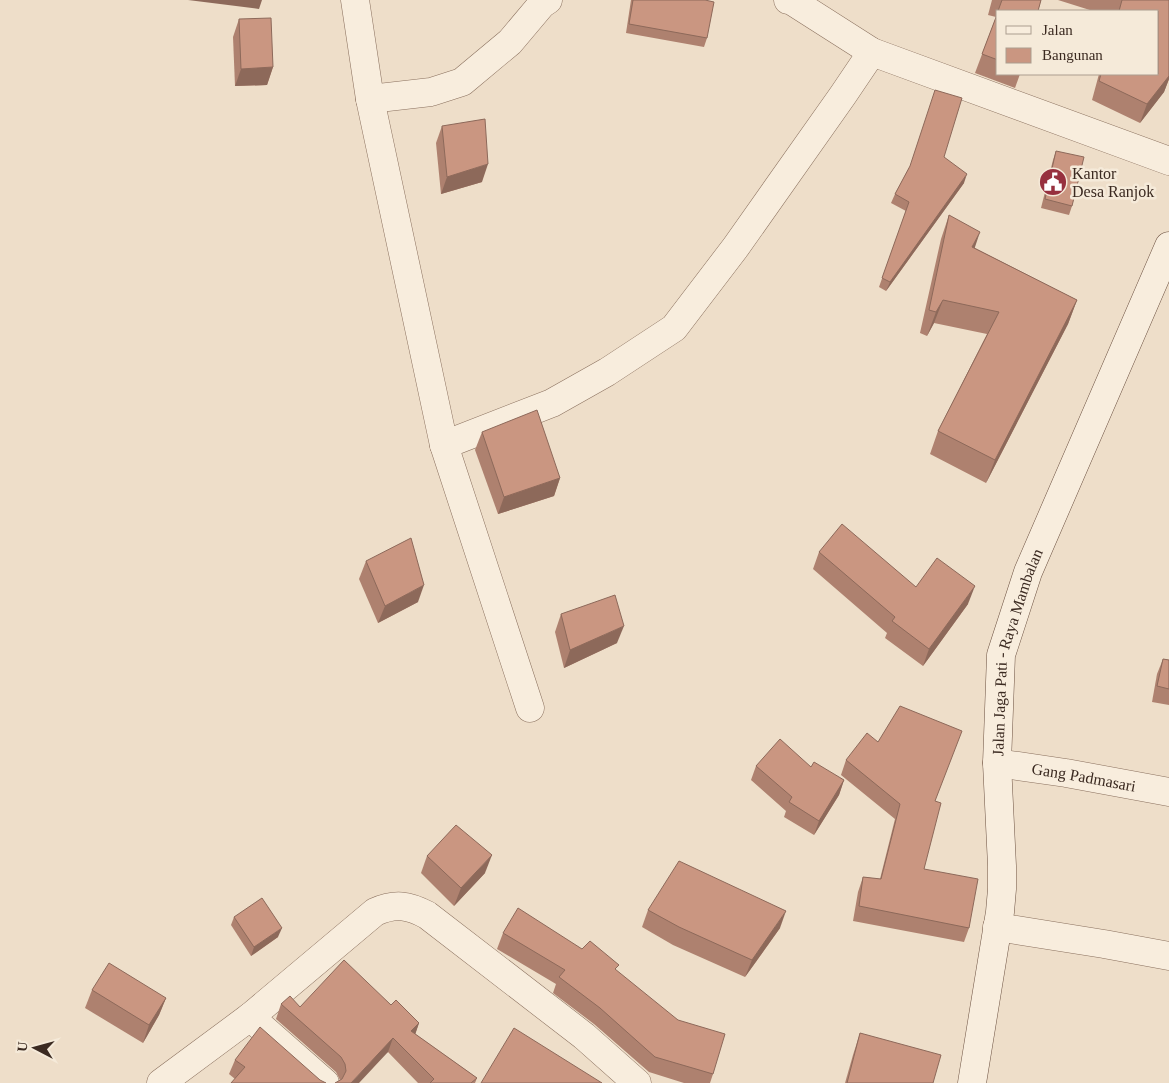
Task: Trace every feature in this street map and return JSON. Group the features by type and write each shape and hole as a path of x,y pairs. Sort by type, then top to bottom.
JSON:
{"street":[{"path":"355,0 370,99 444,445 530,708"},
{"path":"370,99 431,92 462,82 510,42 542,4 548,0"},
{"path":"788,0 872,52 1169,161"},
{"path":"444,445 552,403 607,372 674,328 735,248 844,95 872,52"},
{"name":"Jalan Jaga Pati - Raya Mambalan","path":"972,1083 997,927 1002,881 997,763 1000,655 1028,572 1169,246"},
{"name":"Gang Padmasari","path":"997,763 1075,774 1169,792"},
{"path":"161,1083 250,1017 375,912 390,907 405,906 427,915 584,1036 637,1083"},
{"path":"997,927 1169,956"},
{"path":"250,1017 325,1083"}],"building":[{"path":"633,0 705,0 714,2 707,38 629,24"},
{"path":"1002,0 1041,0 1038,10 998,10"},
{"path":"1122,0 1169,0 1169,76 1147,104 1099,81 1101,75 1159,75 1159,10 1119,10"},
{"path":"996,17 996,59 982,54"},
{"path":"271,18 273,67 241,69 239,19"},
{"path":"935,90 962,98 944,157 967,174 890,282 882,278 909,202 895,194 910,166"},
{"path":"485,119 488,164 447,177 442,126"},
{"path":"1056,151 1084,157 1072,206 1045,199"},
{"path":"949,215 980,232 972,247 1077,300 995,460 938,431 999,312 943,300 936,312 929,310"},
{"path":"537,410 560,478 504,497 482,432"},
{"path":"842,524 916,587 937,558 975,586 929,649 892,621 895,617 819,552"},
{"path":"411,538 424,585 385,606 366,561"},
{"path":"615,595 624,626 570,650 561,614"},
{"path":"1163,659 1169,660 1169,689 1157,686"},
{"path":"900,706 962,731 935,801 941,803 924,869 978,879 969,928 859,906 863,877 881,879 900,804 846,760 867,733 878,742"},
{"path":"780,739 811,767 814,762 844,780 819,821 789,802 792,797 756,766"},
{"path":"456,825 492,855 461,888 427,856"},
{"path":"679,861 786,911 752,960 679,927 648,910"},
{"path":"262,898 282,928 254,947 234,917"},
{"path":"518,908 582,949 590,941 619,965 615,969 678,1020 725,1034 713,1074 655,1057 600,1008 559,977 565,970 503,933"},
{"path":"344,960 391,1005 396,1000 419,1023 411,1031 477,1078 471,1083 430,1083 434,1079 393,1038 351,1083 335,1083 342,1079 346,1071 341,1057 281,1004 290,996 300,1007"},
{"path":"109,963 166,998 149,1025 92,990"},
{"path":"260,1027 320,1080 326,1083 231,1083 245,1067 235,1060"},
{"path":"514,1028 602,1083 481,1083"},
{"path":"860,1033 941,1055 933,1083 847,1083"}],"place":[{"name":"Kantor Desa Ranjok","path":"1053,182"}]}
